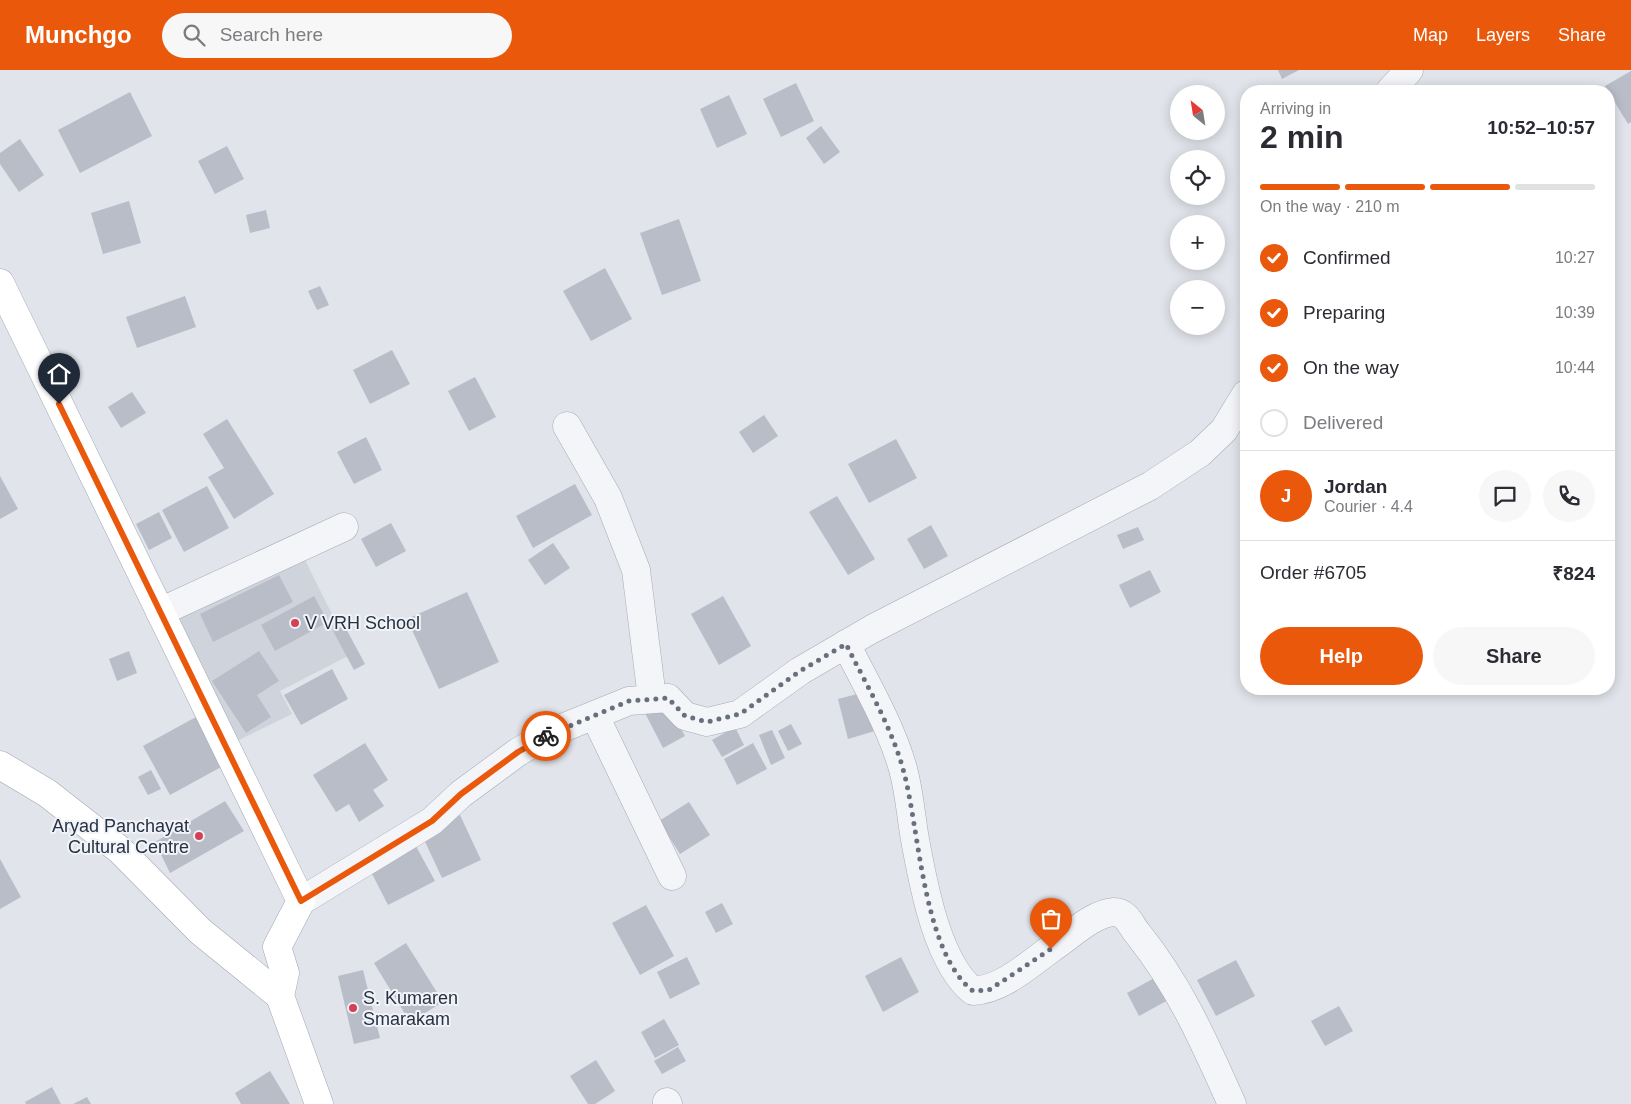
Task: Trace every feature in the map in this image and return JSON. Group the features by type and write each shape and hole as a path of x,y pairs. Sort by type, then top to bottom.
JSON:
{"main road":[{"path":"0,283 301,901 277,947 276,983 319,1104"},
{"path":"0,765 47,793 120,850 200,931 276,983"}],"street":[{"path":"1395,85 1408,70"},
{"path":"301,901 432,821 461,794 518,752 555,731 629,701 652,698 668,698 685,716 707,722 740,714 800,671 846,644 1150,486 1200,453 1224,430 1240,404"},
{"path":"567,426 608,498 636,570 652,698"},
{"path":"160,612 344,527"},
{"path":"846,644 894,742 903,769 916,844 936,925 950,960 964,984 973,991 989,990 1006,981 1097,917 1115,912 1126,916 1163,966 1195,1021 1232,1104"},
{"path":"595,716 672,876"}],"shaded area":[{"path":"302,554 352,654 280,691 292,714 233,743 171,620"}],"building":[{"path":"1278,70 1299,70 1282,79"},
{"path":"1631,71 1631,122 1628,124 1615,103 1615,85 1607,85"},
{"path":"796,83 814,121 781,137 763,99"},
{"path":"130,92 152,136 80,173 58,130"},
{"path":"729,95 747,134 717,148 700,109"},
{"path":"821,126 840,152 824,164 806,138"},
{"path":"20,139 44,175 19,192 0,164 0,153"},
{"path":"227,146 244,179 215,194 198,161"},
{"path":"129,201 141,243 103,254 91,213"},
{"path":"266,210 270,228 250,233 246,215"},
{"path":"679,219 701,281 662,295 640,233"},
{"path":"605,268 632,319 591,341 563,291"},
{"path":"320,286 329,305 317,310 308,291"},
{"path":"185,296 196,327 137,348 126,317"},
{"path":"392,350 410,384 370,404 353,370"},
{"path":"475,377 496,417 469,431 448,391"},
{"path":"132,392 146,413 121,428 108,407"},
{"path":"764,415 778,436 753,453 739,432"},
{"path":"227,419 274,494 234,519 208,477 224,468 203,434"},
{"path":"366,437 382,470 354,484 337,452"},
{"path":"896,439 917,478 869,503 848,464"},
{"path":"0,476 18,509 0,519"},
{"path":"575,484 592,515 533,548 516,516"},
{"path":"207,486 229,528 184,552 162,510"},
{"path":"837,496 875,559 848,575 809,512"},
{"path":"159,512 172,538 149,550 136,524"},
{"path":"391,523 406,551 376,567 361,539"},
{"path":"931,525 948,556 924,569 907,539"},
{"path":"1138,527 1144,540 1123,549 1117,535"},
{"path":"553,543 570,568 545,585 528,560"},
{"path":"1150,570 1161,592 1130,608 1119,585"},
{"path":"279,575 293,602 213,642 200,614"},
{"path":"467,592 499,662 439,689 407,619"},
{"name":"V VRH School","path":"314,596 328,622 275,651 261,625"},
{"path":"723,596 751,646 719,665 691,614"},
{"path":"344,625 365,664 354,670 333,631"},
{"path":"129,651 137,673 117,681 109,659"},
{"path":"259,651 279,681 257,695 271,717 246,733 212,681"},
{"path":"332,669 348,699 301,725 284,695"},
{"path":"865,692 875,731 848,739 838,699"},
{"path":"666,701 685,736 663,748 645,713"},
{"path":"196,717 223,766 170,795 143,746"},
{"path":"791,724 802,744 788,751 778,731"},
{"path":"735,727 744,745 722,757 712,740"},
{"path":"772,730 785,758 771,765 759,735"},
{"path":"365,743 388,780 373,790 384,806 359,822 349,804 336,812 313,775"},
{"path":"753,743 767,769 737,785 724,759"},
{"path":"151,770 161,789 148,795 138,777"},
{"name":"Aryad Panchayat Cultural Centre","path":"225,801 244,831 170,873 155,842"},
{"path":"689,802 710,835 680,854 659,821"},
{"path":"460,815 481,860 442,878 421,833"},
{"path":"412,839 435,881 388,905 366,862"},
{"path":"0,859 21,897 0,909"},
{"path":"722,903 733,924 716,933 705,912"},
{"path":"646,905 674,956 640,975 612,923"},
{"path":"406,943 443,1002 410,1022 374,963"},
{"path":"687,957 700,984 670,999 657,972"},
{"path":"901,957 919,992 883,1012 865,976"},
{"path":"1236,960 1255,996 1216,1016 1197,980"},
{"path":"363,970 380,1038 354,1044 338,976"},
{"path":"1158,976 1170,999 1139,1016 1127,993"},
{"path":"1339,1006 1353,1031 1325,1046 1311,1021"},
{"path":"664,1019 679,1045 655,1058 641,1032"},
{"path":"678,1047 686,1061 662,1074 654,1061"},
{"path":"596,1060 615,1091 595,1104 588,1104 570,1076"},
{"path":"270,1071 290,1104 241,1104 235,1093"},
{"path":"52,1087 61,1104 26,1104 25,1102"},
{"path":"87,1097 91,1104 73,1104"}],"way so far":[{"path":"546,736 629,701 652,698 668,698 685,716 707,722 740,714 800,671 846,644 894,742 903,769 916,844 938,933 950,960 964,984 973,991 989,990 1006,981 1051,949"}],"place":[{"name":"V VRH School","path":"295,623"},
{"name":"Aryad Panchayat Cultural Centre","path":"199,836"},
{"name":"S. Kumaren Smarakam","path":"353,1008"}],"route":[{"path":"59,404 301,901 432,821 461,794 518,752 546,736"}]}
